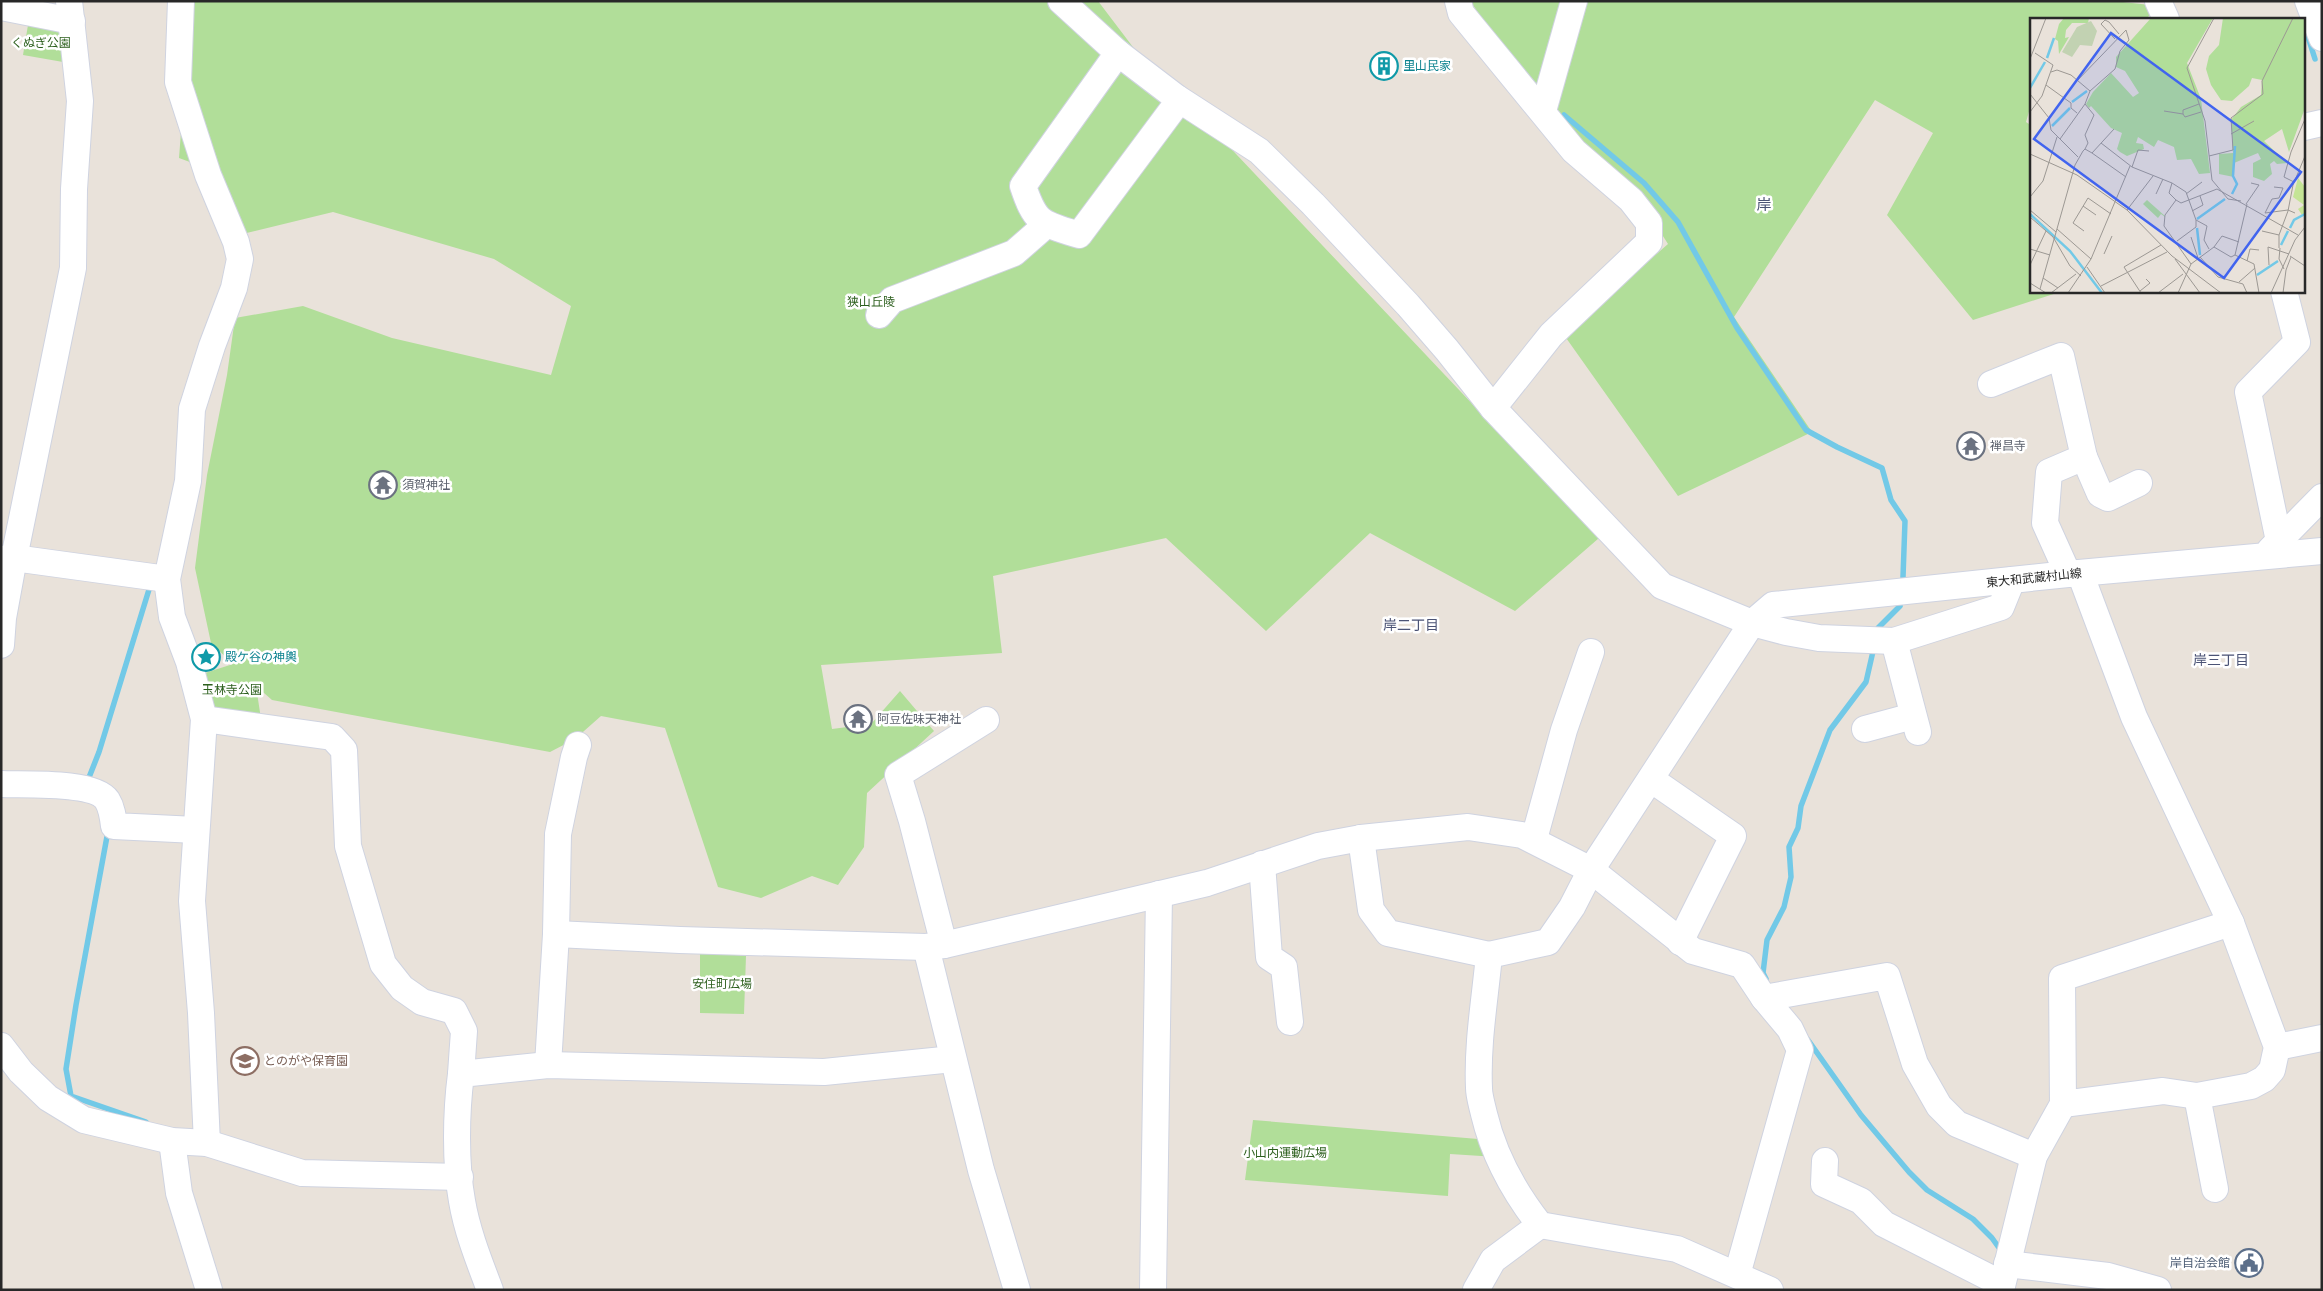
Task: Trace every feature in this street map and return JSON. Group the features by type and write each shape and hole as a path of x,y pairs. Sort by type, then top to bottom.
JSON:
{"street":[{"path":"181,1 178,82 208,175 236,242 240,259 234,288 212,346 192,409 188,482 167,579 172,617 189,662 204,719 192,901 194,948 201,1013 207,1143"},
{"path":"1061,1 1118,53 1177,98 1259,151 1313,204 1408,306 1448,350 1493,408 1662,586 1752,623 1786,632 1819,638 1881,640 2001,606 2012,580"},
{"path":"1458,1 1461,13 1574,151 1631,200 1649,222 1650,242 1551,334 1493,408"},
{"path":"1543,111 1574,1"},
{"path":"2158,1 2166,18"},
{"path":"2308,1 2322,38"},
{"path":"1,7 70,11 80,101 74,189 73,268 8,559 1,645"},
{"path":"1118,53 1023,186 1031,211 1046,225 1079,235 1174,106 1177,98"},
{"path":"2306,126 2322,123"},
{"path":"879,314 892,300 1014,253 1046,225"},
{"path":"2271,549 2248,392 2297,342 2284,292"},
{"path":"1991,384 2061,356 2084,457 2100,494 2108,498 2139,483"},
{"path":"2063,1104 2163,1091 2197,1096 2252,1086 2272,1070 2277,1046 2231,923 2134,717 2074,574 2045,523 2049,472 2084,457"},
{"path":"2271,549 2322,497"},
{"name":"東大和武蔵村山線","path":"1489,955 1548,942 1572,907 1591,870 1652,780 1752,623 1773,605 2074,574 2271,549 2322,552"},
{"path":"8,559 167,579"},
{"path":"1865,729 1916,724 1881,640"},
{"path":"1534,839 1564,730 1591,652"},
{"path":"204,719 332,737 344,750 348,846 383,964 402,988 422,1002 454,1011 464,1031 457,1102 460,1177 466,1216 490,1290"},
{"path":"986,720 898,775 935,946 953,1059 981,1170 1017,1290"},
{"path":"548,1064 556,934 558,834 578,745"},
{"path":"1652,780 1733,836 1680,942"},
{"path":"1,784 81,786 106,798 112,811 114,826 196,830"},
{"path":"556,934 680,940 935,946 1207,882 1318,846 1361,838 1468,827 1522,835 1534,839 1591,870 1693,951 1742,965 1773,996 1790,1029 1800,1050 1737,1275"},
{"path":"1361,838 1371,910 1388,933 1489,955 1481,1014 1479,1090 1488,1131 1501,1162 1520,1200 1540,1225 1677,1250 1770,1290"},
{"path":"1262,864 1269,957 1284,966 1290,1022"},
{"path":"1153,1290 1159,894"},
{"path":"2003,1279 2034,1156 2063,1104 2062,978 2231,923"},
{"path":"1773,996 1887,976 1915,1064 1939,1106 1957,1124 2034,1156"},
{"path":"2277,1046 2322,1038"},
{"path":"1,1046 28,1079 48,1098 69,1113 84,1120 172,1141 207,1143 302,1174 460,1177"},
{"path":"461,1074 548,1064 824,1072 953,1059"},
{"path":"2197,1096 2215,1189"},
{"path":"172,1141 179,1193 209,1290"},
{"path":"1825,1161 1824,1184 1860,1201 1884,1224 2003,1279 2108,1276 2158,1290"},
{"path":"1476,1290 1493,1260 1540,1225"}],"green space":[{"name":"狭山丘陵","path":"191,1 1098,1 1161,84 1219,136 1599,538 1515,611 1370,533 1266,631 1166,538 993,576 1002,653 821,665 832,729 871,724 900,691 934,731 867,793 864,847 838,885 812,876 761,898 718,887 665,728 601,716 575,739 550,752 272,700 256,686 261,719 213,712 202,674 233,664 211,643 195,568 207,475 227,375 235,318 303,306 392,338 551,375 571,306 494,259 333,212 234,236 214,171 179,158"},
{"path":"1470,1 2114,1 2159,6 2147,18 2030,18 2030,108 2026,122 2030,125 2030,292 2060,292 1973,320 1887,215 1933,133 1875,100 1734,317 1812,432 1678,496 1564,335 1668,244 1644,206 1537,97"},
{"name":"くぬぎ公園","path":"28,25 69,32 63,62 23,55"},
{"name":"安住町広場","path":"700,952 746,956 744,1014 700,1013"},
{"name":"小山内運動広場","path":"1253,1120 1490,1140 1497,1157 1450,1154 1448,1196 1245,1180"}],"waterway":[{"path":"2308,37 2315,59"},
{"path":"1564,115 1644,183 1678,222 1737,328 1806,430 1882,468 1891,500 1905,521 1903,577"},
{"path":"90,783 88,780 99,752 151,583"},
{"path":"1877,633 1878,628 1900,606"},
{"path":"1766,979 1763,973 1767,940 1784,907 1791,877 1789,847 1798,828 1801,806 1830,730 1866,682 1874,647"},
{"path":"108,831 66,1069 71,1096 146,1122"},
{"path":"1808,1040 1861,1115 1909,1172 1927,1190 1973,1219 1992,1238 2002,1252"}],"place":[{"name":"里山民家","path":"1384,66"},
{"name":"禅昌寺","path":"1971,446"},
{"name":"須賀神社","path":"383,485"},
{"name":"殿ケ谷の神輿","path":"206,657"},
{"name":"阿豆佐味天神社","path":"858,719"},
{"name":"とのがや保育園","path":"245,1061"},
{"name":"岸自治会館","path":"2249,1263"}],"district":[{"name":"岸","path":"1764,205"},
{"name":"岸二丁目","path":"1411,625"},
{"name":"岸三丁目","path":"2221,660"}],"park label":[{"name":"玉林寺公園","path":"232,690"}]}
